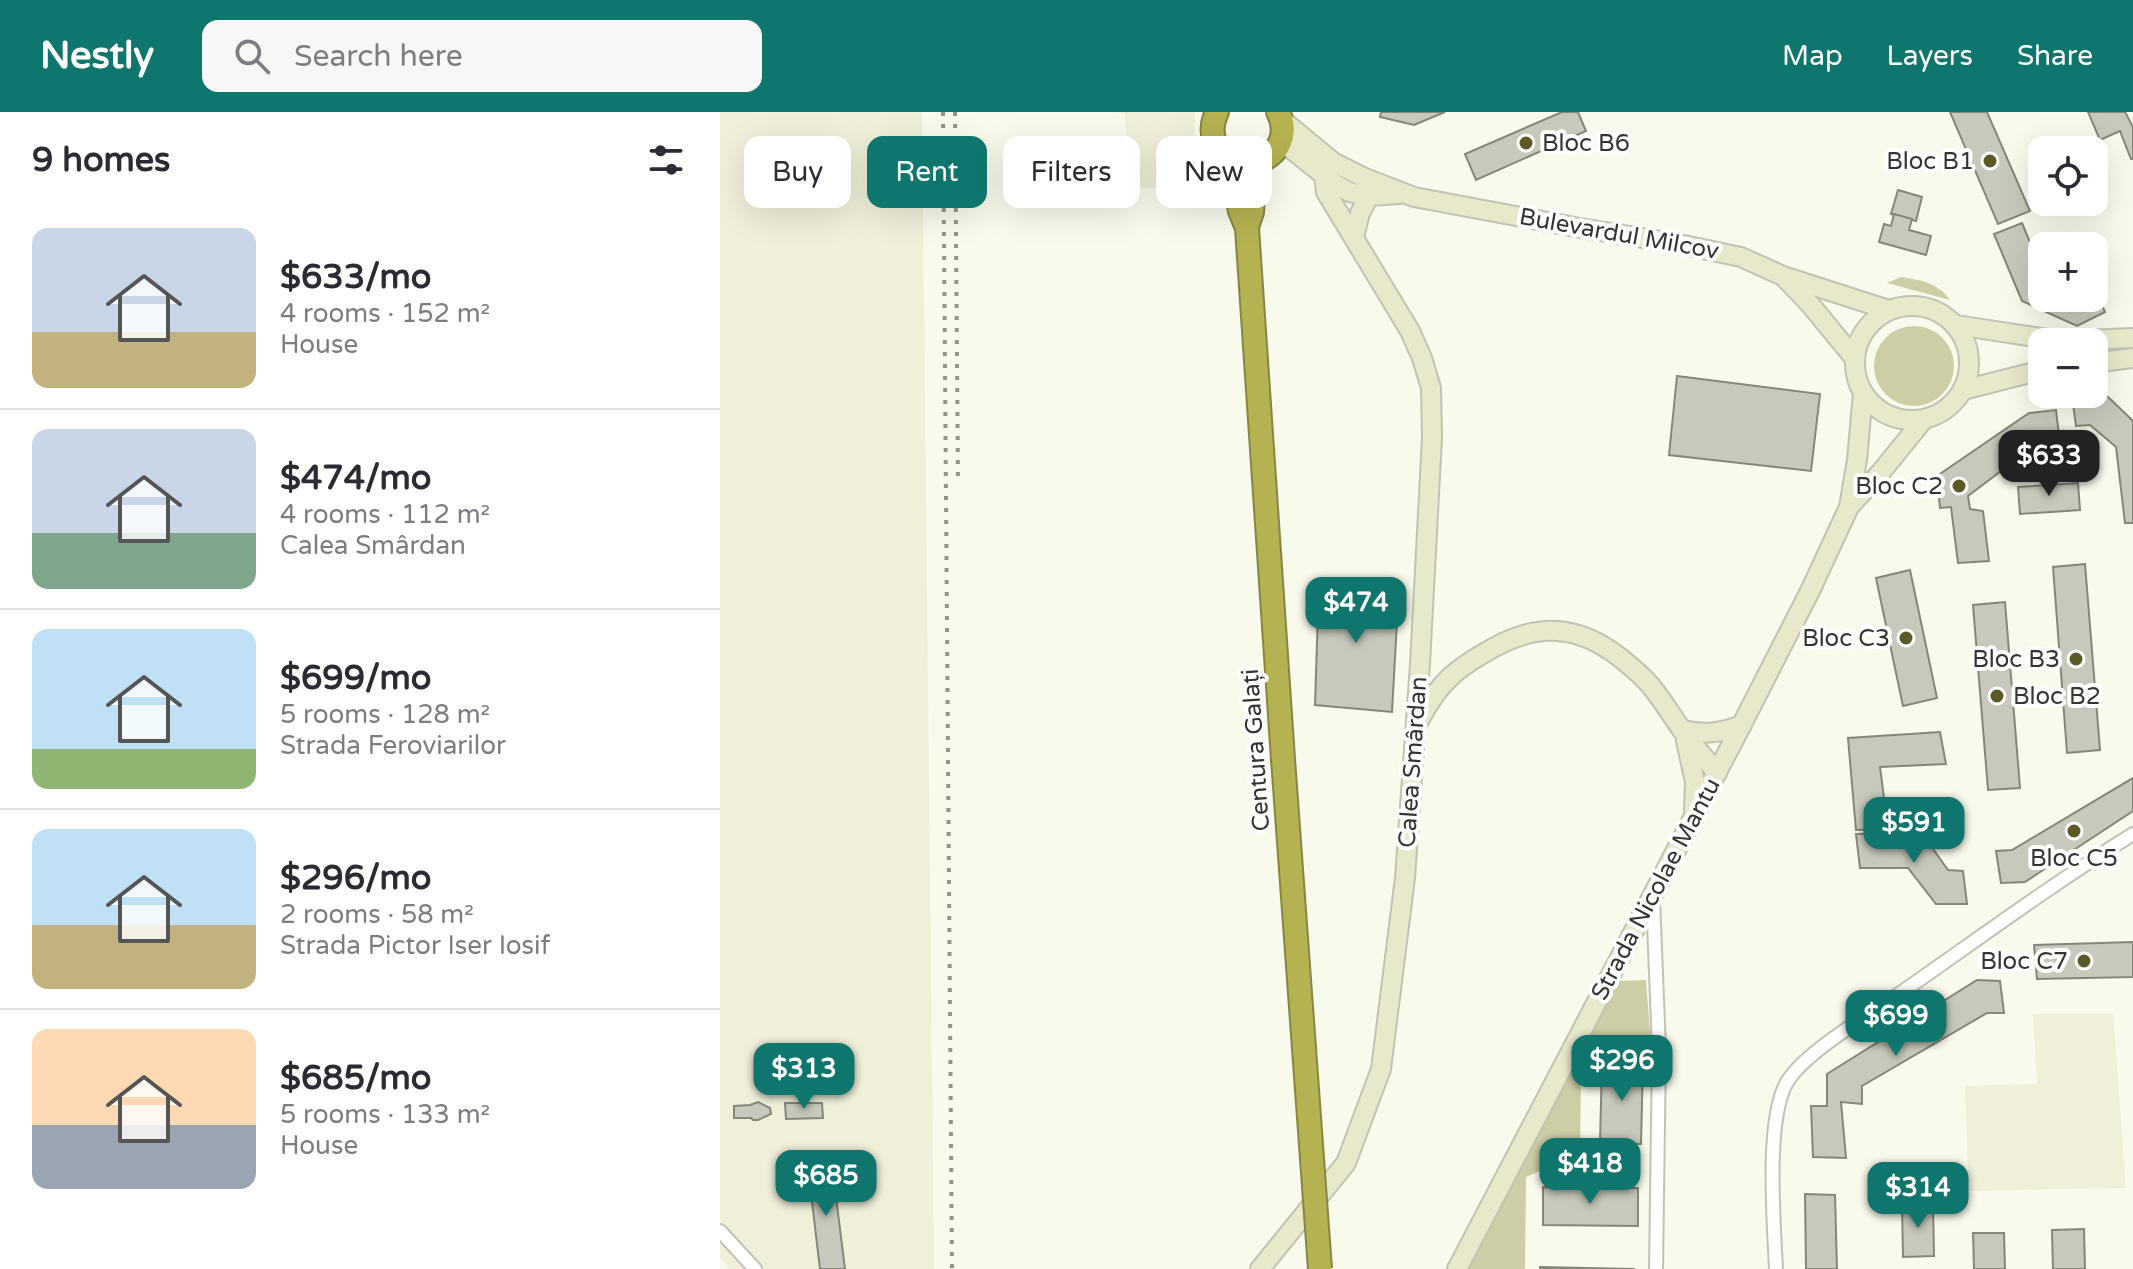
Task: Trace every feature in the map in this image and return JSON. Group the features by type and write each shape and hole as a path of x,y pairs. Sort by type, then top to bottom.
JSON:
{"highway":[{"name":"Centura Galați","path":"1213,136 1217,112"},
{"path":"1272,154 1280,124"},
{"name":"Centura Galați","path":"1239,208 1247,228 1320,1269"},
{"name":"Centura Galați","path":"1247,228 1252,208"}],"main road":[{"name":"Bulevardul Milcov","path":"1280,124 1326,170 1365,178 1405,194 1741,257 1783,276 1889,310"},
{"path":"1326,170 1335,184 1349,192 1369,196"},
{"name":"Calea Smârdan","path":"1260,1269 1346,1163 1381,1069 1405,878 1420,664 1432,438 1431,388 1410,331 1326,192 1326,170"},
{"path":"1354,237 1360,213 1369,196 1365,178"},
{"name":"Bulevardul Milcov","path":"1369,196 1405,194"},
{"name":"Bulevardul Milcov","path":"1783,276 1855,359"},
{"path":"1913,305 1937,311 1956,325 1964,337 1970,363 1963,390 1953,403 1939,413 1912,420 1879,410 1863,393 1855,371 1861,335 1889,310 1913,305"},
{"path":"1956,325 2061,341 2133,338"},
{"path":"2108,361 2133,358"},
{"path":"1963,390 2028,374"},
{"name":"Strada Nicolae Mantu","path":"1457,1269 1742,725 1849,507 1863,393"},
{"name":"Strada Nicolae Mantu","path":"1849,507 1924,419"},
{"path":"1416,726 1434,694 1458,668 1508,639 1530,632 1553,630 1576,633 1602,644 1649,683 1717,773"},
{"path":"1420,664 1458,668"},
{"path":"1682,730 1699,734 1717,733 1742,725"},
{"path":"1682,730 1695,782 1692,820"}],"street":[{"path":"1776,1269 1774,1133 1779,1104 1788,1081 1814,1053 2133,834"},
{"path":"1653,895 1659,1049 1656,1269"},
{"path":"720,1231 755,1269"}],"shaded area":[{"path":"720,112 922,112 922,136 867,136 867,208 923,208 934,1269 730,1269 720,1257"},
{"path":"1113,112 1195,112 1194,136 1156,136 1156,188 1140,188 1140,136 1126,136 1125,114"},
{"path":"2033,1014 2113,1014 2126,1188 1969,1191 1965,1086 2037,1084"}],"green space":[{"path":"1901,277 1934,286 1950,300 1887,283"},
{"path":"1914,326 1929,329 1942,338 1951,351 1954,366 1951,381 1942,394 1929,403 1914,406 1899,403 1886,394 1877,381 1874,366 1877,351 1886,338 1899,329"},
{"path":"1646,980 1651,1045 1592,1047 1581,1068 1580,1154 1526,1177 1525,1269 1468,1269 1517,1169 1619,981"}],"building":[{"path":"1381,112 1445,112 1414,125 1380,117"},
{"name":"Bloc B6","path":"1562,112 1578,112 1586,131 1476,180 1465,154"},
{"name":"Bloc B1","path":"1950,112 1987,112 2028,206 2028,212 1998,224"},
{"path":"2088,112 2125,112 2133,127 2133,159 2120,131 2108,136 2098,136"},
{"path":"1898,190 1922,197 1916,221 1891,214"},
{"path":"1894,214 1912,219 1909,230 1931,236 1926,255 1879,242 1884,224 1891,226"},
{"path":"2022,223 2028,237 2028,304 2022,301 1994,234"},
{"path":"2046,312 2105,312 2077,326"},
{"path":"1677,376 1820,394 1811,471 1669,455"},
{"path":"2108,397 2133,421 2133,523 2125,523 2116,447 2090,425 2076,426 2074,408 2108,408"},
{"name":"Bloc C2","path":"2056,410 2060,443 2033,447 1968,496 1970,509 1983,511 1989,561 1958,563 1951,507 1940,508 1937,476 2029,413"},
{"path":"2078,483 2080,510 2020,514 2018,487"},
{"name":"Bloc B3","path":"2085,564 2100,750 2067,753 2053,567"},
{"name":"Bloc C3","path":"1910,570 1937,698 1903,706 1876,578"},
{"path":"1319,581 1399,585 1392,712 1315,705"},
{"name":"Bloc B2","path":"2005,602 2020,788 1988,790 1973,605"},
{"path":"1940,732 1946,764 1880,767 1888,829 1856,830 1848,738"},
{"name":"Bloc C5","path":"2133,778 2133,811 2025,882 2001,883 1996,851 2012,850"},
{"path":"1888,833 1889,840 1926,839 1948,870 1963,871 1967,904 1936,904 1908,868 1860,868 1856,834"},
{"name":"Bloc C7","path":"2133,942 2133,977 2037,979 2034,945"},
{"path":"1977,980 2000,981 2004,1013 1987,1013 1862,1086 1862,1104 1841,1102 1846,1158 1813,1157 1811,1106 1827,1106 1827,1074"},
{"path":"1602,1063 1643,1063 1641,1144 1600,1143"},
{"path":"758,1102 770,1108 771,1114 758,1120 734,1118 734,1106"},
{"path":"785,1103 822,1103 823,1118 786,1119"},
{"path":"832,1165 845,1269 820,1269 808,1168"},
{"path":"1543,1187 1638,1188 1638,1226 1543,1225"},
{"path":"1805,1194 1835,1195 1837,1269 1806,1269"},
{"path":"1902,1204 1933,1204 1934,1256 1903,1257"},
{"path":"2084,1229 2085,1269 2053,1269 2052,1230"},
{"path":"1973,1233 2004,1233 2005,1269 1974,1269"},
{"path":"1540,1267 1635,1269 1540,1269"}],"railway":[{"path":"943,112 952,1269"},
{"path":"955,112 958,481"}],"place":[{"name":"Bloc B6","path":"1526,143"},
{"name":"Bloc B1","path":"1990,161"},
{"name":"Bloc C2","path":"1959,486"},
{"name":"Bloc C3","path":"1906,638"},
{"name":"Bloc B3","path":"2076,659"},
{"name":"Bloc B2","path":"1997,696"},
{"name":"Bloc C5","path":"2074,831"},
{"name":"Bloc C7","path":"2084,961"}]}
